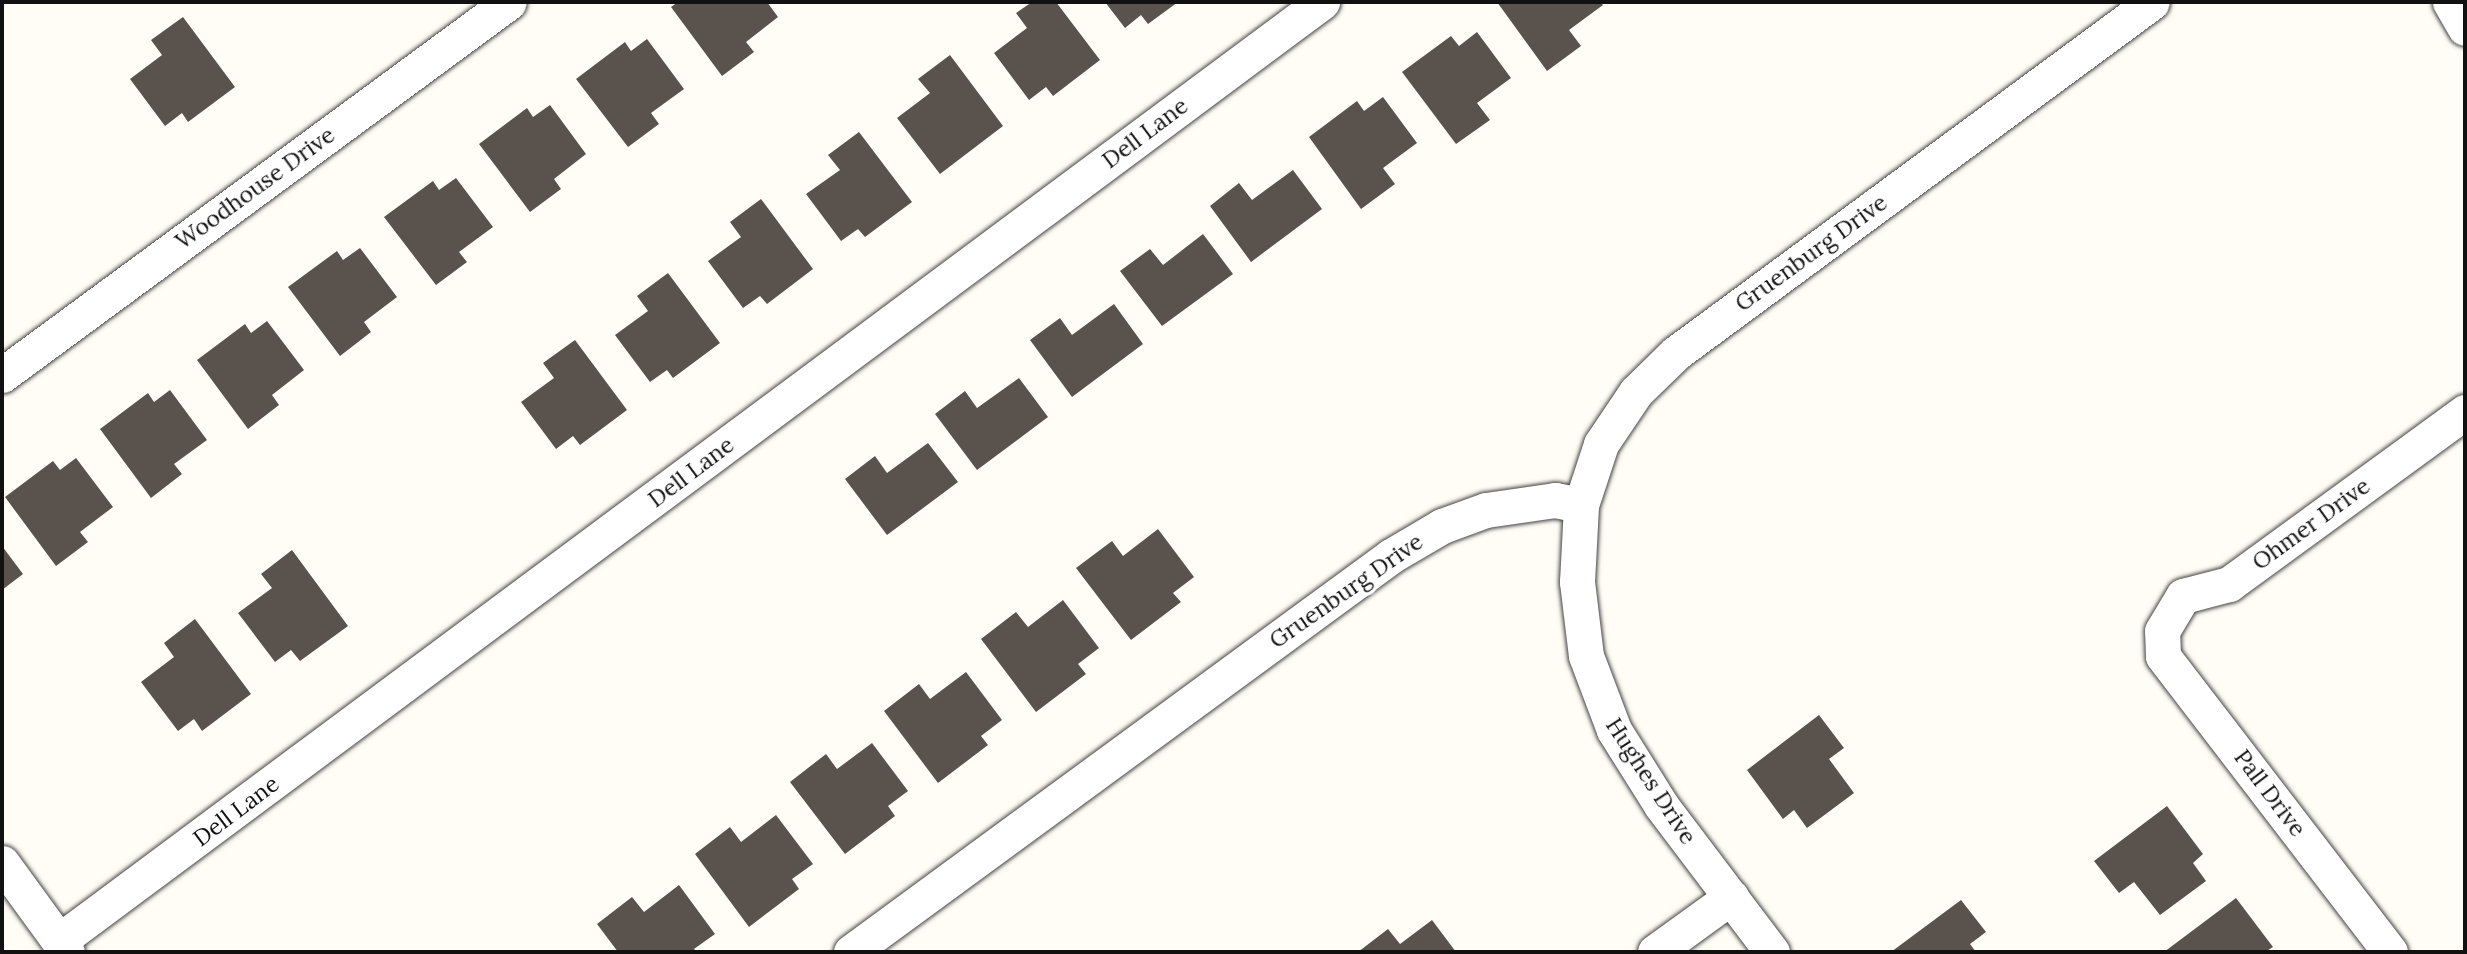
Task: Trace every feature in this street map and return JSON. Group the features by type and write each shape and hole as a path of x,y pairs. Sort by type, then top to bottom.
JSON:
{"street":[{"name":"Woodhouse Drive","path":"2,375 509,2"},
{"name":"Dell Lane","path":"63,947 1322,2"},
{"name":"Gruenburg Drive","path":"851,952 1391,556 1442,526 1486,510 1555,500 1581,505 1601,444 1636,392 1676,353 2152,2"},
{"path":"2450,2 2465,28"},
{"name":"Ohmer Drive","path":"2162,631 2183,596 2230,584 2465,411"},
{"name":"Hughes Drive","path":"1581,505 1577,582 1586,656 1614,730 1661,805 1772,952"},
{"name":"Pall Drive","path":"2162,631 2163,656 2390,952"},
{"path":"2,863 63,947"},
{"path":"1656,952 1731,897"}],"building":[{"path":"678,2 767,2 778,17 746,42 754,52 722,76 671,7"},
{"path":"1032,2 1056,2 1100,60 1053,96 1046,87 1029,100 994,53 1027,28 1016,13"},
{"path":"1105,2 1178,2 1148,24 1141,15 1125,28"},
{"path":"1497,2 1600,2 1603,5 1569,30 1581,46 1547,71"},
{"path":"183,17 235,87 188,122 182,113 165,126 130,79 162,55 151,40"},
{"path":"1477,32 1511,78 1477,103 1490,120 1456,144 1402,72 1451,36 1459,46"},
{"path":"647,39 684,89 651,113 659,124 628,147 576,79 625,42 631,51"},
{"path":"950,55 1003,126 940,174 897,118 930,93 918,79"},
{"path":"1383,97 1417,143 1383,168 1395,184 1361,209 1309,137 1357,101 1364,111"},
{"path":"550,105 586,154 554,179 561,189 530,212 479,144 527,108 533,117"},
{"path":"859,132 912,202 865,237 858,229 841,241 806,194 840,170 828,155"},
{"path":"1293,170 1322,209 1251,262 1210,206 1239,183 1252,200"},
{"path":"456,178 493,227 459,252 467,262 436,285 384,217 433,181 439,190"},
{"path":"761,199 813,269 767,304 760,296 743,308 708,261 741,237 730,222"},
{"path":"1203,234 1233,274 1162,326 1120,271 1150,249 1163,265"},
{"path":"360,248 397,297 364,322 371,332 340,356 288,287 337,251 343,260"},
{"path":"668,273 720,343 673,378 667,370 650,382 615,335 648,311 637,296"},
{"path":"1114,304 1143,344 1072,397 1030,340 1060,318 1072,335"},
{"path":"267,321 304,370 272,395 279,405 248,429 197,360 245,324 251,333"},
{"path":"575,340 627,410 580,445 573,436 556,449 521,402 554,378 543,363"},
{"path":"1019,378 1048,417 977,470 935,414 965,391 977,408"},
{"path":"170,390 207,440 174,464 182,474 151,498 100,429 148,393 154,402"},
{"path":"928,443 958,482 887,535 845,479 875,456 887,473"},
{"path":"76,458 113,507 80,532 88,542 56,566 5,497 53,461 60,470"},
{"path":"1158,529 1194,577 1173,593 1181,602 1131,640 1076,568 1112,541 1123,556"},
{"path":"2,546 23,574 2,590"},
{"path":"292,550 348,626 300,661 291,650 275,662 238,613 272,588 261,574"},
{"path":"1063,600 1099,648 1078,664 1086,674 1036,712 981,639 1016,612 1028,627"},
{"path":"195,619 251,694 202,731 194,719 178,731 141,682 174,657 164,643"},
{"path":"966,672 1002,720 981,736 988,745 938,783 884,711 919,684 930,699"},
{"path":"1819,715 1844,748 1829,759 1854,793 1807,828 1794,810 1783,819 1747,770"},
{"path":"872,743 908,791 888,806 895,816 845,854 790,782 826,754 837,769"},
{"path":"2167,806 2203,854 2193,863 2206,881 2160,915 2134,882 2119,893 2094,861"},
{"path":"776,815 813,864 792,879 799,889 749,927 695,854 730,827 741,842"},
{"path":"679,885 715,934 694,949 697,952 618,952 597,924 632,897 644,912"},
{"path":"2236,898 2273,947 2265,952 2164,952"},
{"path":"1961,900 1986,932 1970,944 1976,952 1891,952"},
{"path":"1432,920 1456,952 1358,952 1388,929 1400,944"}]}
